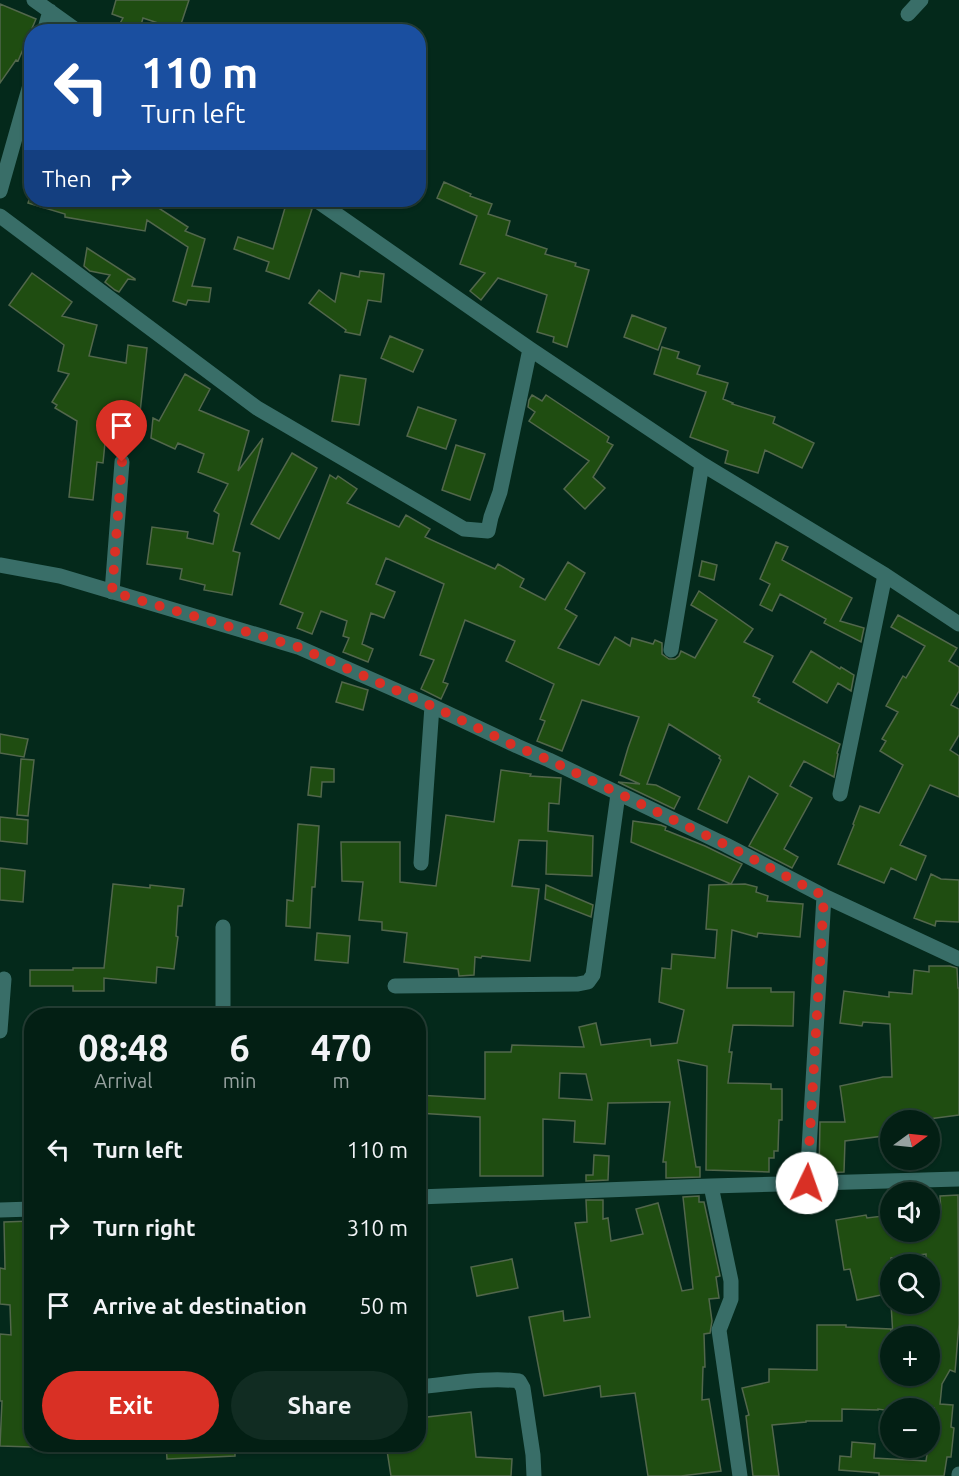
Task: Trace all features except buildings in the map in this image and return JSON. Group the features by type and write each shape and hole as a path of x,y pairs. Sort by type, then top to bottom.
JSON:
{"street":[{"path":"34,0 68,24"},
{"path":"908,14 921,0"},
{"path":"46,24 50,11"},
{"path":"0,191 24,106"},
{"path":"326,207 530,349 702,464 885,575 959,624"},
{"path":"0,216 257,408 464,529 488,531 500,492 530,349"},
{"path":"112,592 122,462"},
{"path":"671,650 702,464"},
{"path":"0,566 60,576 298,647 549,760 726,845 824,896 959,959"},
{"path":"840,794 885,575"},
{"path":"421,863 432,706"},
{"path":"396,986 588,982 593,975 618,794"},
{"path":"807,1183 824,896"},
{"path":"223,927 224,1008"},
{"path":"0,1031 4,979"},
{"path":"426,1197 959,1179"},
{"path":"711,1186 731,1281 730,1299 719,1330 740,1476"},
{"path":"0,1210 24,1209"},
{"path":"426,1386 519,1381 523,1388 534,1476"}],"route":[{"path":"122,462 112,592 298,647 549,760 726,845 824,896 807,1183"}]}
